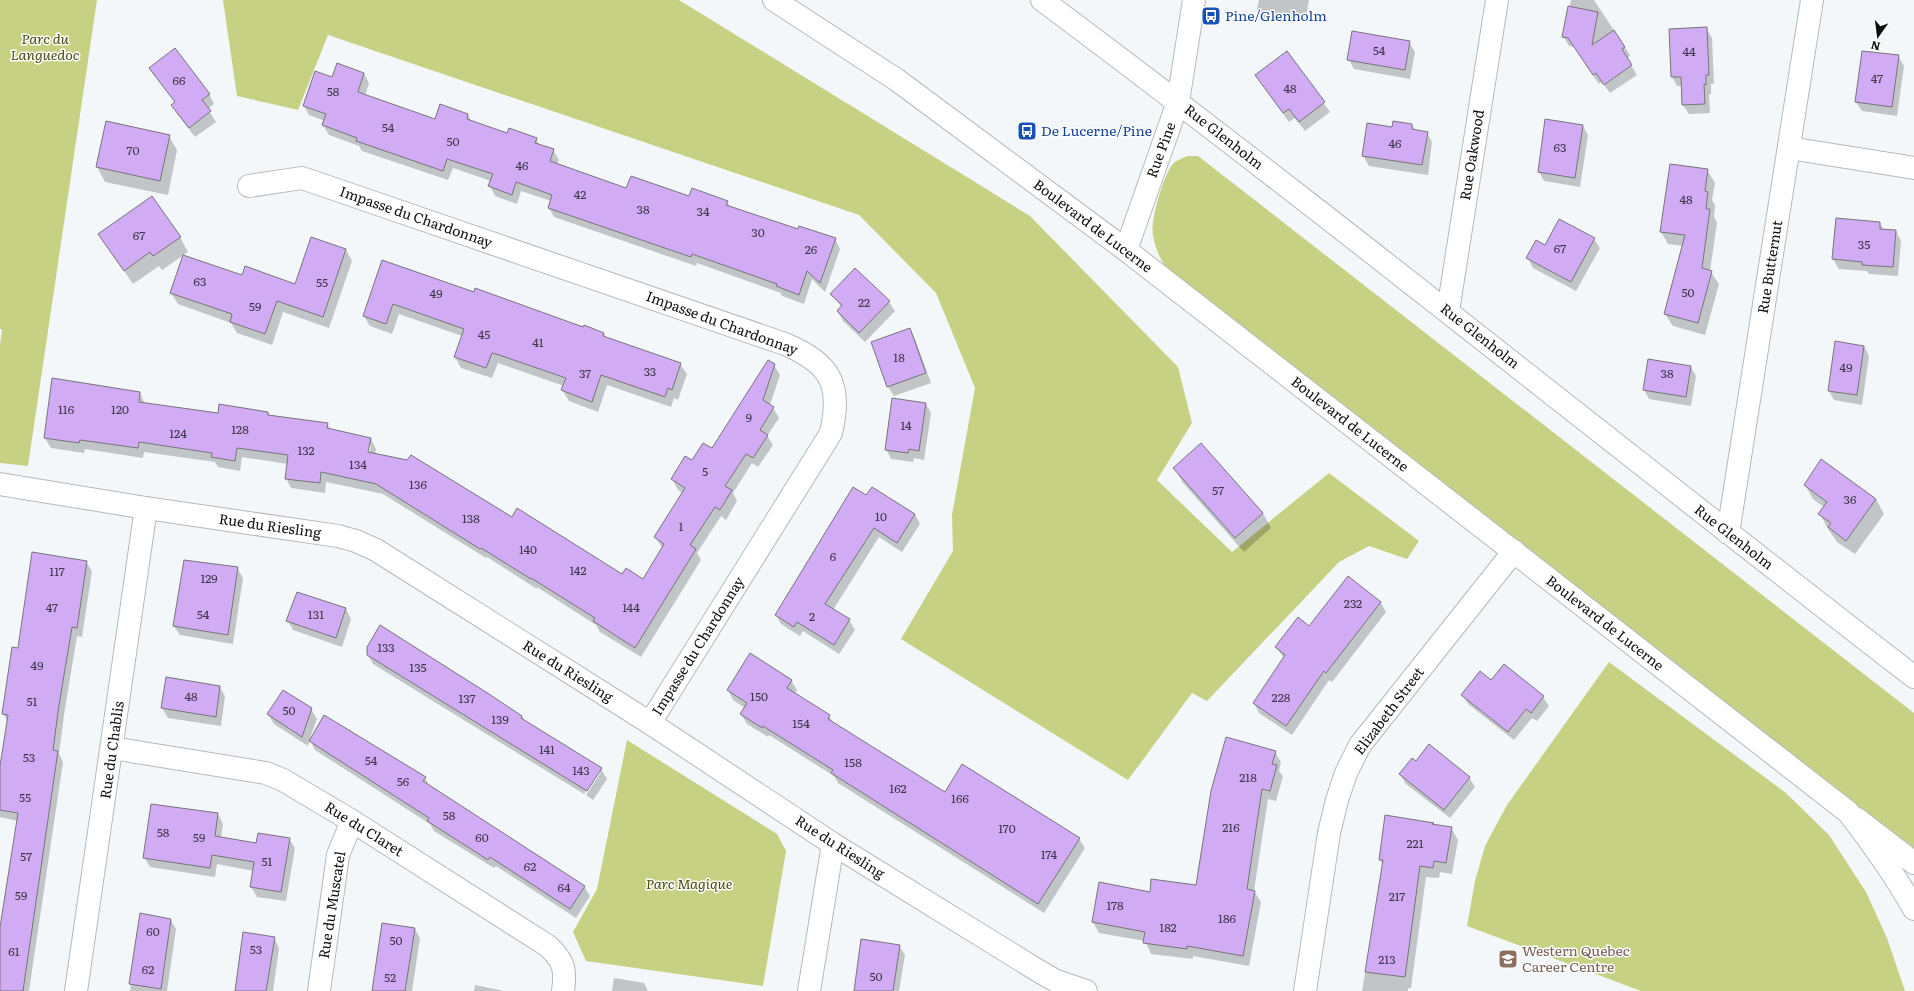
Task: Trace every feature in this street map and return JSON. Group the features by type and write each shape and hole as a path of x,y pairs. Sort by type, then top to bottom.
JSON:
{"street":[{"name":"Boulevard de Lucerne","path":"774,0 896,80 1126,250 1914,863"},
{"name":"Rue Glenholm","path":"1042,0 1178,102 1448,311 1728,533 1914,677"},
{"name":"Rue Pine","path":"1126,250 1178,102 1194,0"},
{"name":"Rue Oakwood","path":"1448,311 1497,0"},
{"name":"Rue Butternut","path":"1728,533 1812,0"},
{"path":"1789,148 1914,168"},
{"name":"Impasse du Chardonnay","path":"250,186 302,178 785,344 804,352 820,363 830,378 835,394 836,412 831,433 650,723"},
{"name":"Rue du Riesling","path":"0,484 146,508 338,536 356,541 376,550 650,723 833,844 1054,986 1086,991"},
{"name":"Rue du Chablis","path":"76,991 146,508"},
{"name":"Elizabeth Street","path":"1305,991 1329,833 1337,800 1346,773 1360,746 1514,551"},
{"name":"Rue du Claret","path":"112,748 266,773 284,780 352,821 548,946 559,956 564,967 563,991"},
{"path":"1848,812 1872,844 1914,909"},
{"name":"Rue du Muscatel","path":"319,991 338,855 352,821"},
{"path":"809,991 833,844"}],"green space":[{"name":"Parc du Languedoc","path":"0,0 97,0 28,466 0,463 0,345 2,330 0,329"},
{"path":"223,0 679,0 1030,216 1178,367 1192,423 1157,480 1232,552 1329,473 1419,541 1407,559 1369,546 1339,562 1207,701 1192,693 1128,780 901,639 953,551 952,515 975,388 936,293 859,215 328,35 298,110 237,96"},
{"path":"1188,156 1198,156 1914,713 1914,859 1176,282 1159,255 1153,236 1153,220 1158,199 1168,171 1175,162"},
{"path":"1609,662 1786,793 1829,835 1866,892 1887,938 1905,991 1641,991 1467,926 1475,881 1485,846 1507,805"},
{"name":"Parc Magique","path":"627,740 777,834 786,851 763,986 586,961 573,932 597,889"}],"building":[{"path":"1568,6 1598,12 1592,45 1614,30 1625,47 1622,49 1632,65 1604,85 1596,73 1593,75 1568,38 1562,37"},
{"path":"1707,27 1709,75 1706,75 1706,85 1704,84 1705,104 1682,105 1681,77 1671,77 1669,29"},
{"path":"1352,31 1410,41 1405,70 1347,60"},
{"path":"175,48 210,94 202,100 211,111 189,128 171,105 175,102 149,68"},
{"path":"1287,51 1325,102 1299,122 1289,109 1283,113 1255,75"},
{"path":"1862,51 1899,55 1892,107 1855,102"},
{"path":"337,63 364,73 358,92 435,119 440,104 468,114 467,119 507,133 509,128 537,138 535,143 554,149 550,161 626,188 631,176 689,196 692,188 728,201 726,205 798,229 799,226 836,238 820,283 807,271 799,295 776,286 777,284 692,254 691,257 548,208 552,195 516,182 512,195 488,186 493,174 447,159 443,171 356,141 357,138 322,125 326,114 303,106 315,71 332,77"},
{"path":"1545,119 1583,125 1575,178 1538,172"},
{"path":"106,121 170,135 160,181 96,167"},
{"path":"1393,121 1412,124 1412,129 1428,132 1422,165 1362,156 1367,123 1392,127"},
{"path":"1670,164 1708,169 1705,191 1708,192 1706,209 1710,209 1702,268 1712,271 1698,323 1664,314 1685,235 1660,232"},
{"path":"152,196 181,237 153,256 150,252 124,271 98,234"},
{"path":"1836,218 1880,222 1880,229 1896,230 1893,267 1862,265 1862,262 1832,259"},
{"path":"1559,219 1595,238 1571,282 1526,258 1536,240 1545,245"},
{"path":"311,237 346,249 323,317 277,301 265,334 230,322 232,314 170,293 183,255 242,275 245,266 295,284"},
{"path":"382,260 474,292 475,288 583,327 584,325 604,333 603,336 681,363 672,390 668,388 665,397 601,375 592,402 561,390 566,378 499,355 492,353 486,368 454,357 464,329 393,304 386,324 363,316"},
{"path":"855,268 890,301 859,333 837,311 842,305 830,294"},
{"path":"910,328 926,373 887,387 871,342"},
{"path":"1835,341 1864,346 1857,395 1828,391"},
{"path":"1648,359 1691,366 1686,397 1643,390"},
{"path":"768,360 775,364 763,400 774,407 760,430 768,435 753,458 746,454 725,486 732,490 720,510 715,507 690,545 696,549 635,648 593,621 595,618 376,484 321,472 320,483 285,479 288,455 237,448 235,461 211,457 212,453 139,442 138,448 80,440 79,443 44,438 52,378 140,392 139,402 218,413 219,404 268,412 268,415 328,423 327,428 371,438 368,452 407,460 411,455 512,517 517,508 622,574 626,568 643,579 664,544 654,537 685,488 671,479 685,456 692,460 703,443 712,448"},
{"path":"892,398 926,403 919,451 909,449 908,453 885,450"},
{"path":"1201,443 1263,513 1235,538 1173,468"},
{"path":"1821,459 1876,499 1846,541 1828,527 1831,523 1818,514 1827,502 1804,485"},
{"path":"853,487 866,495 872,487 915,514 897,543 874,528 825,604 850,619 834,645 797,622 794,627 775,615"},
{"path":"32,552 87,561 77,628 72,627 59,705 53,750 58,751 23,991 0,991 0,927 18,813 0,810 0,766 8,715 2,714 12,647 18,648"},
{"path":"184,560 238,567 228,635 173,626"},
{"path":"1348,576 1381,602 1326,673 1324,671 1286,726 1253,703 1285,655 1275,647 1298,617 1309,626"},
{"path":"297,592 346,608 336,638 286,621"},
{"path":"380,625 489,694 522,716 521,718 602,768 587,791 367,655 367,647"},
{"path":"750,653 792,680 787,688 830,715 828,719 945,792 962,764 1080,838 1038,904 831,773 833,770 763,726 762,728 740,714 747,703 727,690"},
{"path":"1504,664 1544,696 1531,713 1526,709 1508,732 1461,695 1480,671 1491,680"},
{"path":"166,677 220,686 216,717 161,708"},
{"path":"283,690 312,708 302,737 267,714"},
{"path":"324,715 426,777 423,781 585,886 570,909 490,857 488,860 427,821 429,818 309,741"},
{"path":"1226,737 1276,751 1272,764 1277,765 1270,791 1262,789 1247,889 1255,891 1243,956 1187,946 1187,949 1143,943 1145,932 1092,922 1099,882 1150,892 1151,879 1196,885 1211,791"},
{"path":"1429,744 1470,777 1444,810 1399,774 1412,758 1416,761"},
{"path":"151,804 218,813 215,836 256,843 258,833 290,838 281,892 250,887 254,862 212,855 210,868 143,858"},
{"path":"1385,815 1452,827 1446,863 1434,861 1433,868 1420,866 1405,977 1365,972 1383,860 1379,860"},
{"path":"140,913 171,919 161,989 129,984"},
{"path":"382,923 415,928 405,991 372,991"},
{"path":"243,932 275,937 266,991 235,991"},
{"path":"861,939 900,945 893,991 854,991"}],"place":[{"name":"Pine/Glenholm","path":"1211,16"},
{"name":"De Lucerne/Pine","path":"1027,131"},
{"name":"Western Quebec Career Centre","path":"1508,959"}]}
